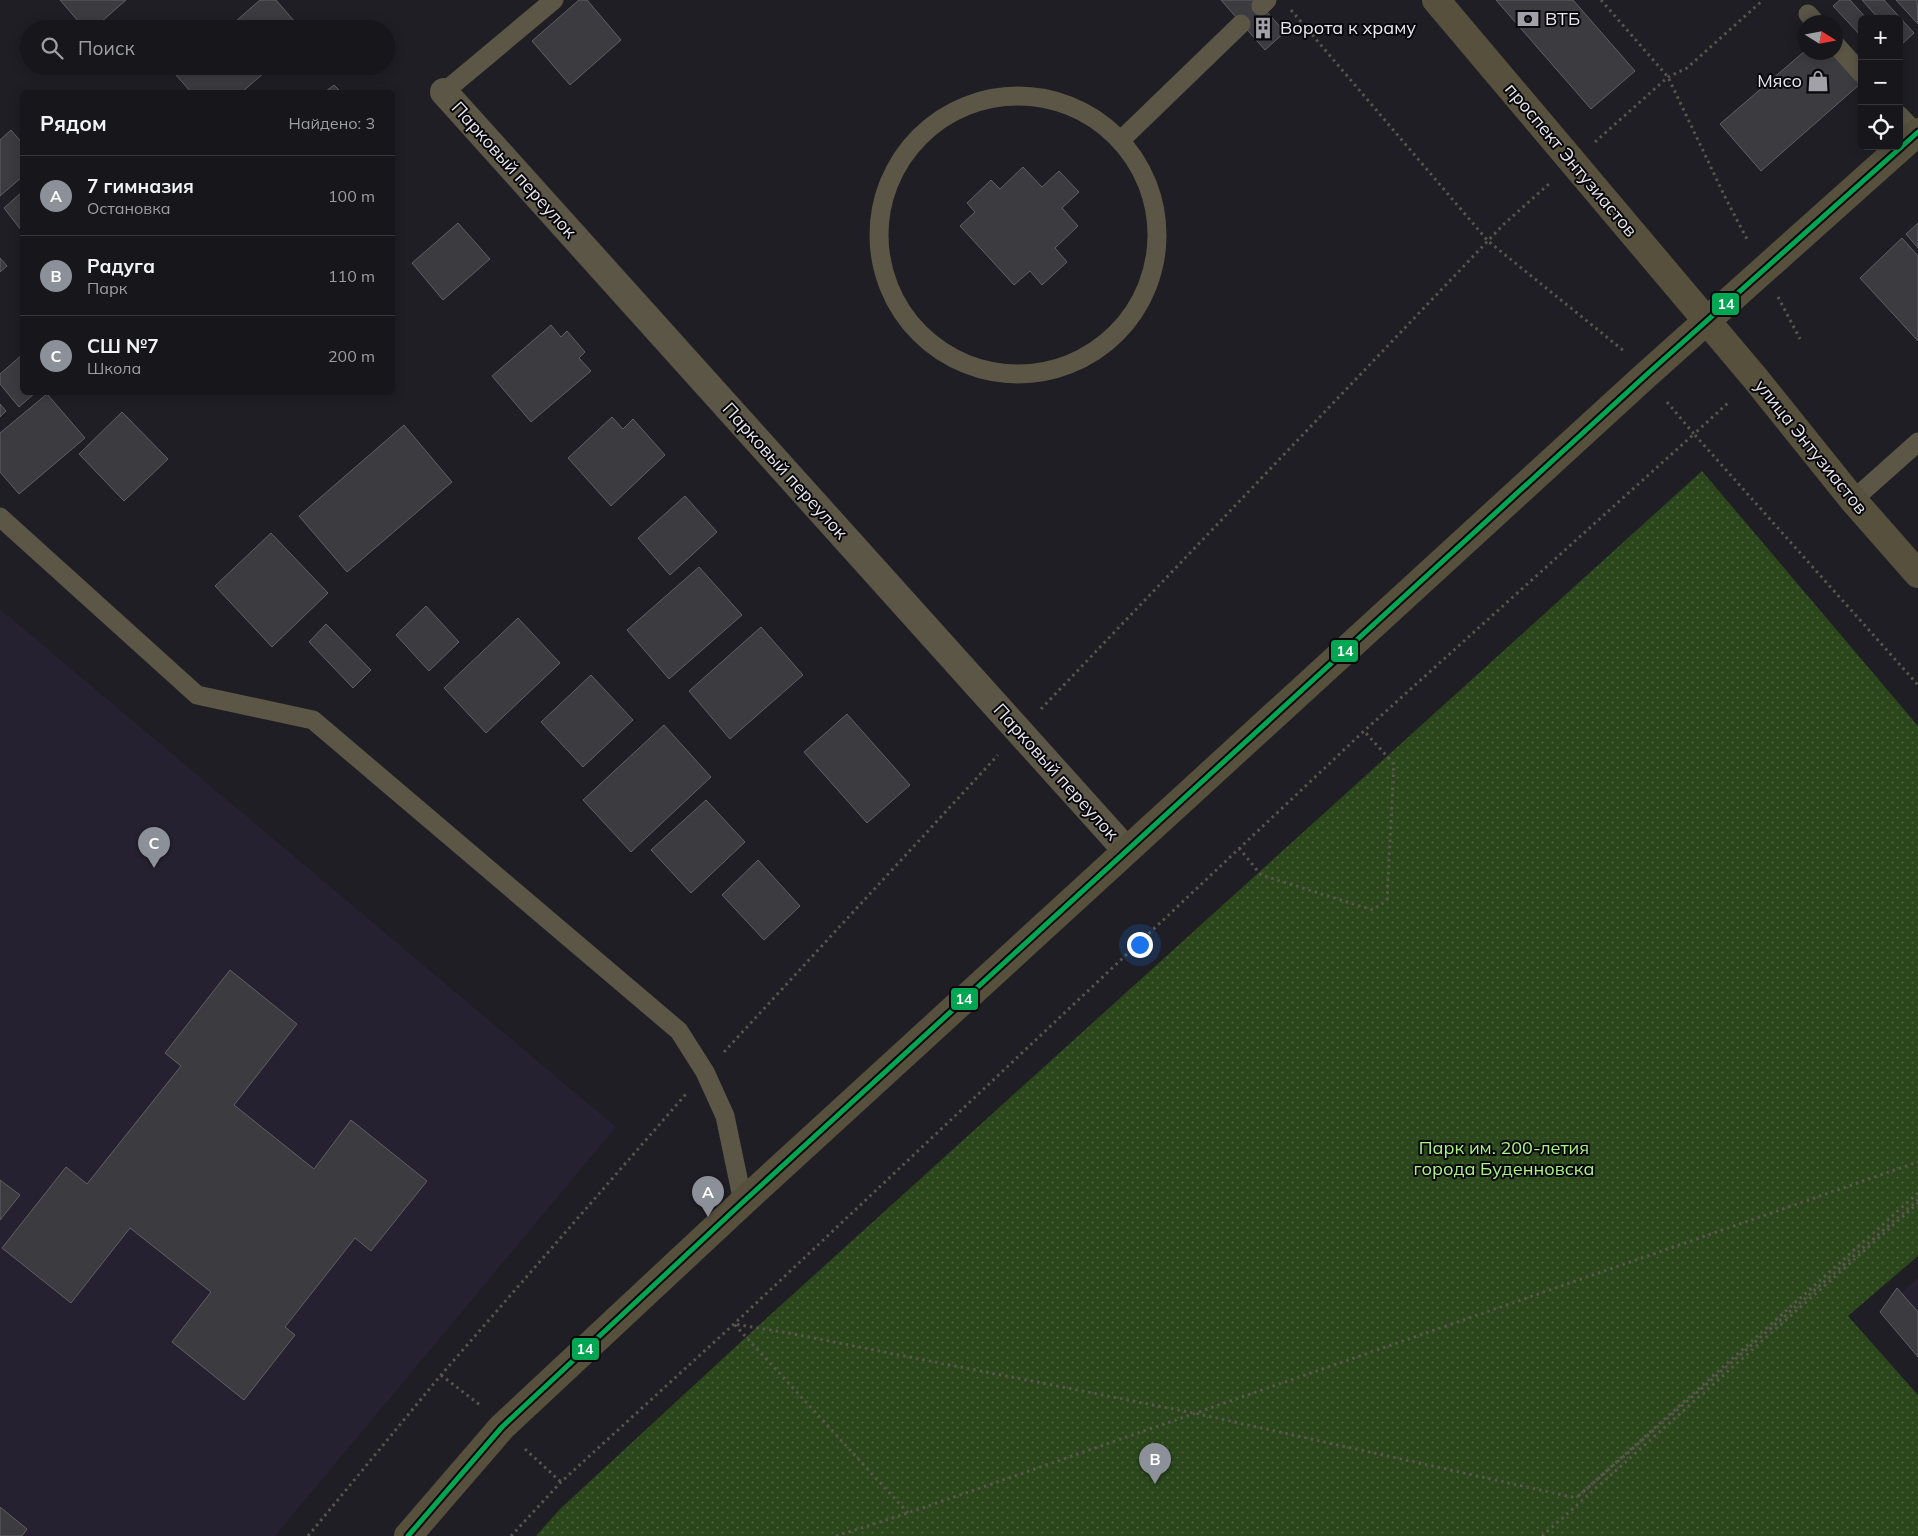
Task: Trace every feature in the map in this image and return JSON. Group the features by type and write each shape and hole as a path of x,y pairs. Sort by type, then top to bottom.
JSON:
{"street":[{"name":"проспект Энтузиастов","path":"1436,0 1705,321"},
{"name":"Парковый переулок","path":"444,92 1126,850"},
{"path":"408,1536 502,1427 743,1202 1126,850 1763,269 1911,127"},
{"name":"улица Энтузиастов","path":"1705,321 1755,378 1853,500 1918,574"}],"lane":[{"path":"444,92 554,0"},
{"path":"1121,140 1241,24"},
{"path":"1843,53 1858,70"},
{"path":"1014,93 1061,103 1096,120 1121,140 1145,182 1155,232 1151,276 1130,322 1107,348 1076,364 1044,373 1005,374 970,366 937,349 910,322 892,292 880,254 880,219 887,183 907,147 937,121 972,104 1014,93"},
{"path":"1853,500 1918,442"},
{"path":"0,517 198,694 313,720 679,1031 705,1072 725,1116 743,1202"}],"path":[{"path":"1601,0 1668,77 1726,199 1800,339"},
{"path":"308,1536 441,1374 705,1072 1020,732 1504,224 1668,77 1687,68 1763,0"},
{"path":"1289,8 1488,241 1624,351"},
{"path":"1667,402 1918,685"},
{"path":"512,1536 560,1482 734,1324 1364,731 1729,402"},
{"path":"1239,848 1262,875 1373,910 1387,900 1394,764 1364,731"},
{"path":"836,1536 908,1513 1918,1162"},
{"path":"1576,1498 1918,1194"},
{"path":"1576,1498 1918,1202"},
{"path":"1542,1536 1918,1202"},
{"path":"734,1324 1194,1413 1576,1498"},
{"path":"734,1324 908,1513"},
{"path":"441,1374 483,1408"},
{"path":"525,1449 560,1482"}],"shaded area":[{"path":"0,609 616,1127 275,1536 0,1536"},
{"path":"1918,1278 1918,1355 1880,1312"}],"green space":[{"name":"Парк им. 200-летия города Буденновска","path":"1702,471 1918,726 1918,1256 1848,1316 1918,1395 1918,1536 536,1536 560,1509 769,1316"}],"building":[{"path":"60,0 126,0 103,20 77,20"},
{"path":"260,0 276,0 293,20 237,20"},
{"path":"579,0 587,0 621,40 570,85 532,41"},
{"name":"Ворота к храму","path":"1221,0 1256,0 1285,32 1265,50"},
{"path":"1496,0 1573,0 1635,71 1591,109"},
{"path":"1840,0 1850,0 1863,15 1858,15 1858,33 1843,15 1833,6"},
{"path":"1862,0 1884,0 1898,15 1875,15"},
{"path":"1896,0 1917,0 1918,24"},
{"path":"1903,21 1914,33 1903,43"},
{"path":"1798,57 1798,60 1840,60 1858,82 1858,86 1761,171 1720,124"},
{"path":"176,75 262,75 244,90 189,90"},
{"path":"334,85 339,90 328,90"},
{"path":"11,130 20,141 20,179 0,196 0,140"},
{"path":"1023,167 1042,187 1059,171 1079,192 1062,208 1078,226 1055,248 1067,262 1042,285 1030,271 1014,285 960,226 975,212 967,203 991,180 1000,189"},
{"path":"20,194 20,229 4,208"},
{"path":"458,223 490,259 443,300 412,263"},
{"path":"1918,223 1918,248 1906,234"},
{"path":"1902,238 1918,256 1918,341 1860,278"},
{"path":"0,258 7,266 0,272"},
{"path":"551,325 561,337 567,331 585,352 579,358 591,371 531,422 492,376"},
{"path":"20,357 20,395 33,395 19,407 0,384 0,374"},
{"path":"48,395 85,438 19,494 0,472 0,433"},
{"path":"0,404 6,411 0,417"},
{"path":"122,412 168,459 124,501 79,454"},
{"path":"612,417 623,429 633,419 665,455 611,506 568,458"},
{"path":"404,425 452,482 347,572 299,516"},
{"path":"685,496 717,532 670,575 638,538"},
{"path":"271,533 328,593 272,647 215,586"},
{"path":"699,567 742,615 669,679 627,630"},
{"path":"426,606 459,642 429,671 396,635"},
{"path":"518,618 560,663 486,733 444,688"},
{"path":"326,624 371,670 353,688 309,642"},
{"path":"761,627 803,675 730,739 689,691"},
{"path":"591,675 633,720 583,767 541,722"},
{"path":"847,714 910,785 867,823 804,752"},
{"path":"664,725 711,777 631,852 583,800"},
{"path":"706,800 745,842 691,893 651,850"},
{"path":"758,860 800,906 764,940 722,895"},
{"path":"230,970 297,1024 234,1105 314,1169 351,1120 427,1181 371,1251 355,1238 285,1327 295,1335 244,1400 172,1342 211,1292 130,1228 71,1303 2,1248 66,1167 87,1184 181,1066 165,1053"},
{"path":"0,1180 20,1195 0,1220"},
{"path":"1897,1288 1918,1312 1918,1357 1880,1312"},
{"path":"0,1507 27,1529 22,1536 0,1536"}],"transit line":[{"name":"14","path":"408,1536 502,1427 743,1202 1645,376 1918,132"}],"place":[{"name":"ВТБ","path":"1528,19"},
{"name":"Ворота к храму","path":"1263,28"},
{"name":"Мясо","path":"1818,81"},
{"name":"СШ №7","path":"154,868"},
{"name":"7 гимназия","path":"708,1217"},
{"name":"Радуга","path":"1155,1484"}]}
